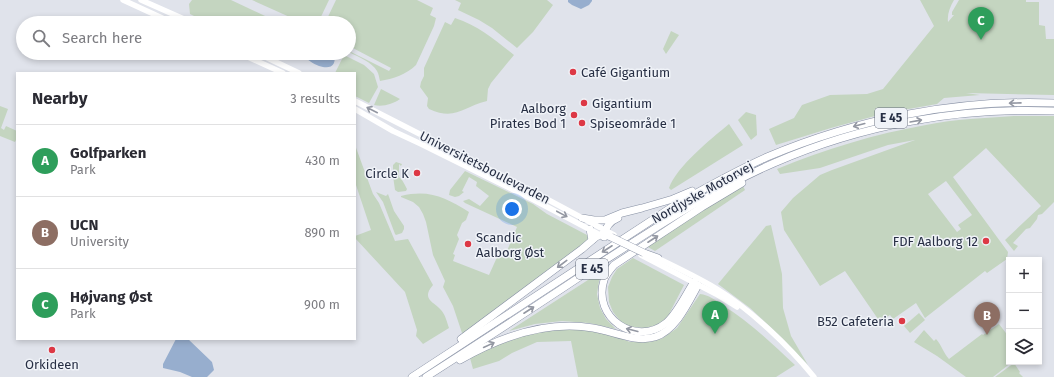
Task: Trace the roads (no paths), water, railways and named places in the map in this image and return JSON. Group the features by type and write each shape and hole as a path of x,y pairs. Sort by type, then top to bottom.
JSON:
{"highway":[{"name":"Nordjyske Motorvej","path":"412,377 669,209 697,192 767,157 843,130 928,111 961,106 1006,103 1054,103"},
{"name":"Nordjyske Motorvej","path":"426,377 699,200 737,180 787,158 837,140 877,129 930,119 963,114 1014,111 1054,111"},
{"path":"696,283 668,322 653,330 640,332 628,330 613,320 604,305 602,297 605,280 614,265 702,207 751,177 775,166 877,129"},
{"path":"582,218 602,220 673,199 736,172"},
{"path":"607,235 610,224 614,219 629,212"},
{"path":"590,229 592,240"},
{"path":"407,377 496,314 592,240 607,235 644,254 658,258"},
{"path":"430,377 491,344 508,337 539,329 580,326 602,329 633,338 642,339 656,337 663,334 675,323 696,283"}],"main road":[{"path":"123,0 157,16"},
{"path":"141,0 178,16"},
{"path":"254,60 281,72"},
{"path":"271,60 297,72"},
{"name":"Universitetsboulevarden","path":"356,102 543,197 582,218 607,235"},
{"name":"Universitetsboulevarden","path":"356,111 590,229 607,235"},
{"path":"644,254 726,300 752,319 802,366 809,377"},
{"path":"658,258 708,284 740,305 779,339 814,377"}],"water":[{"path":"568,0 592,1 589,5 581,9 572,5 568,2"},
{"path":"308,60 335,60 330,67 323,67"},
{"path":"175,340 189,340 212,362 214,370 207,377 192,377 180,372 163,368 163,364"}],"place":[{"name":"Højvang Øst","path":"981,40"},
{"name":"Café Gigantium","path":"573,72"},
{"name":"Gigantium","path":"584,103"},
{"name":"Aalborg Pirates Bod 1","path":"574,115"},
{"name":"Spiseområde 1","path":"582,123"},
{"name":"Circle K","path":"417,173"},
{"name":"FDF Aalborg 12","path":"986,241"},
{"name":"Scandic Aalborg Øst","path":"468,244"},
{"name":"B52 Cafeteria","path":"902,321"},
{"name":"Golfparken","path":"715,334"},
{"name":"UCN","path":"987,335"},
{"name":"Orkideen","path":"52,350"}]}
